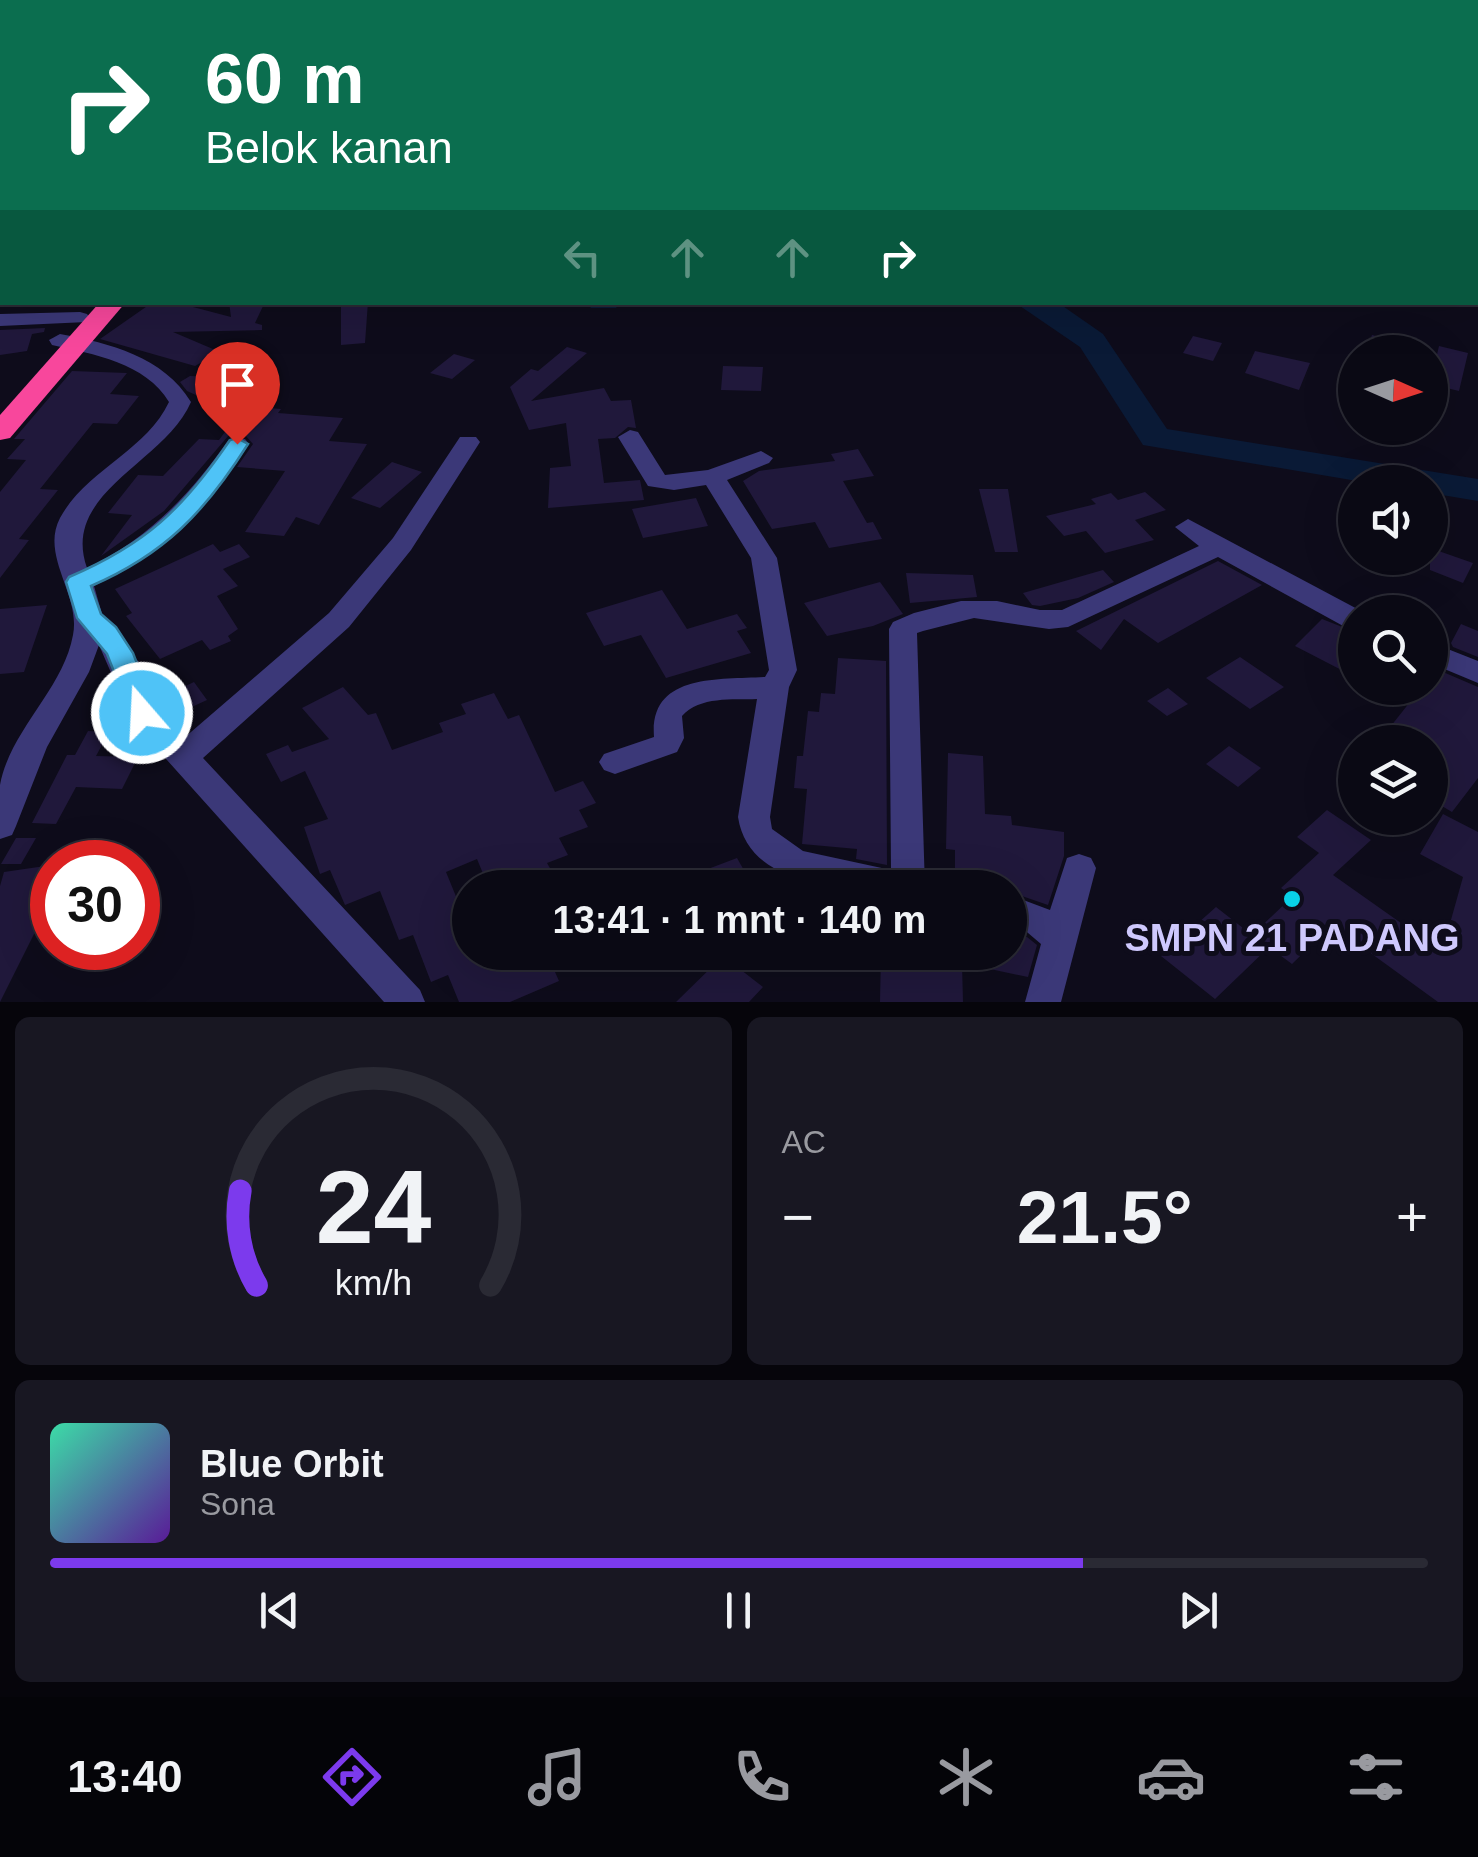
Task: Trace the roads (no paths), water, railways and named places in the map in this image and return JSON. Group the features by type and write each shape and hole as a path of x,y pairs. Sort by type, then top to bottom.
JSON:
{"highway":[{"path":"0,408 78,326 110,305"},
{"path":"0,432 78,326"}],"street":[{"path":"0,320 78,326 109,351 156,375 180,402 167,427 100,483 70,522 68,548 90,618 84,648 62,698 33,744 0,826"},
{"path":"630,437 657,481 674,483 714,477 761,458"},
{"path":"181,759 339,620 402,544 468,442"},
{"path":"78,582 126,562 167,532 219,473 237,444"},
{"path":"714,477 757,541 767,566 783,670 774,687 754,816 757,835 794,863 826,870"},
{"path":"1188,527 1218,548 1338,611"},
{"path":"908,870 903,629 915,622 976,610 994,609 1034,621 1068,618 1218,548"},
{"path":"90,618 107,633 120,653 142,713 406,1002"},
{"path":"1448,660 1478,673"},
{"path":"615,762 666,744 667,715 688,695 774,687"},
{"path":"1042,1002 1079,868"},
{"path":"1027,914 1058,937"}],"waterway":[{"path":"1040,305 1092,341 1155,438 1478,490"}],"place":[{"name":"SMPN 21 PADANG","path":"1292,899"}]}
